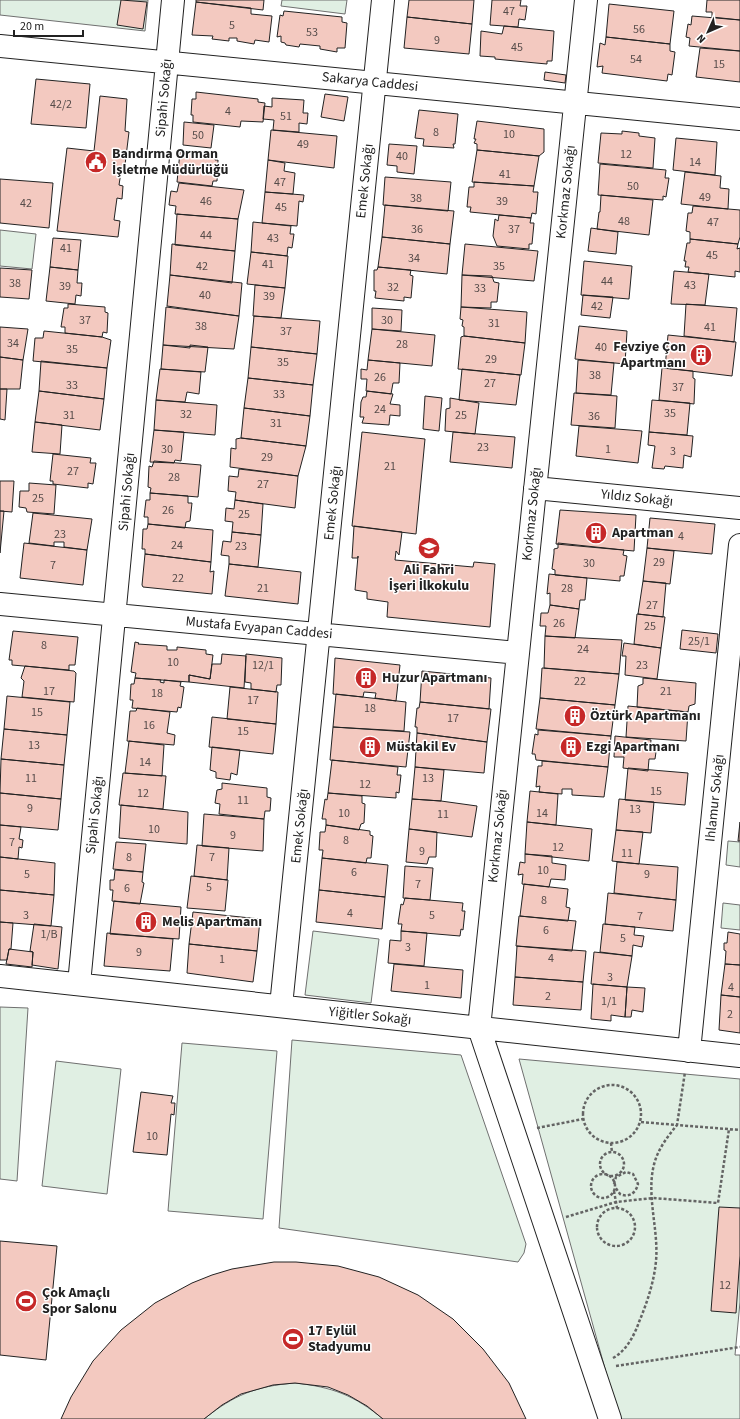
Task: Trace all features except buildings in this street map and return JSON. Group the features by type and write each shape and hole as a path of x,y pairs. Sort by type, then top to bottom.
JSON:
{"street":[{"name":"Sipahi Sokağı","path":"78,984 116,615 173,0"},
{"name":"Emek Sokağı","path":"281,1006 320,634 383,0"},
{"name":"Korkmaz Sokağı","path":"478,1028 586,0"},
{"name":"Sakarya Caddesi","path":"0,46 740,119"},
{"name":"Yıldız Sokağı","path":"535,488 740,508"},
{"name":"Ihlamur Sokağı","path":"689,1051 740,545"},
{"name":"Mustafa Evyapan Caddesi","path":"0,604 518,653"},
{"name":"Yiğitler Sokağı","path":"0,976 740,1056"},
{"path":"478,1028 610,1419"}],"path":[{"path":"594,1369 622,1353 636,1330 648,1299 656,1260 653,1198 654,1161 662,1145 677,1125 689,1051"},
{"path":"608,1085 618,1085 627,1089 640,1103 642,1112 641,1122 630,1138 621,1142 611,1143 593,1136 583,1119 584,1105 592,1093 599,1088 608,1085"},
{"path":"513,1132 583,1119"},
{"path":"641,1122 740,1130"},
{"path":"545,1225 584,1210 616,1202 653,1198 718,1203 729,1128"},
{"path":"611,1143 612,1153"},
{"path":"614,1187 617,1192 624,1196 632,1194 637,1188 637,1180 633,1174 626,1172 619,1174 614,1176 607,1175 598,1175 593,1179 592,1190 601,1198 609,1196 614,1187 619,1174 624,1168 624,1160 619,1155 612,1153 605,1155 601,1161 602,1169 607,1175 612,1179 614,1187 617,1208"},
{"path":"617,1208 629,1212 636,1223 634,1236 630,1241 619,1247 606,1244 598,1234 597,1228 600,1216 605,1212 617,1208"},
{"path":"594,1369 740,1347"}],"green space":[{"path":"0,0 148,0 145,31 0,15"},
{"path":"282,0 347,0 345,14 281,6"},
{"path":"0,230 36,234 32,269 0,266"},
{"path":"728,841 740,842 740,867 726,865"},
{"path":"723,903 740,905 740,930 721,928"},
{"path":"313,931 379,939 371,1003 305,995"},
{"path":"0,1007 28,1008 17,1181 0,1179"},
{"path":"292,1040 461,1055 526,1244 524,1253 518,1262 279,1228"},
{"path":"182,1043 277,1051 263,1219 168,1211"},
{"path":"519,1059 740,1079 740,1302 735,1355 740,1355 740,1419 619,1419"},
{"path":"56,1061 121,1069 107,1194 42,1186"},
{"name":"17 Eylül Stadyumu","path":"295,1383 320,1387 352,1398 383,1419 204,1419 225,1404 246,1393 281,1384"}],"place":[{"name":"Bandırma Orman İşletme Müdürlüğü","path":"96,162"},
{"name":"Fevziye Çon Apartmanı","path":"701,355"},
{"name":"Apartman","path":"596,533"},
{"name":"Ali Fahri İşeri İlkokulu","path":"429,548"},
{"name":"Huzur Apartmanı","path":"366,678"},
{"name":"Öztürk Apartmanı","path":"575,716"},
{"name":"Müstakil Ev","path":"370,747"},
{"name":"Ezgi Apartmanı","path":"571,747"},
{"name":"Melis Apartmanı","path":"146,922"},
{"name":"Çok Amaçlı Spor Salonu","path":"26,1301"},
{"name":"17 Eylül Stadyumu","path":"293,1339"}]}
